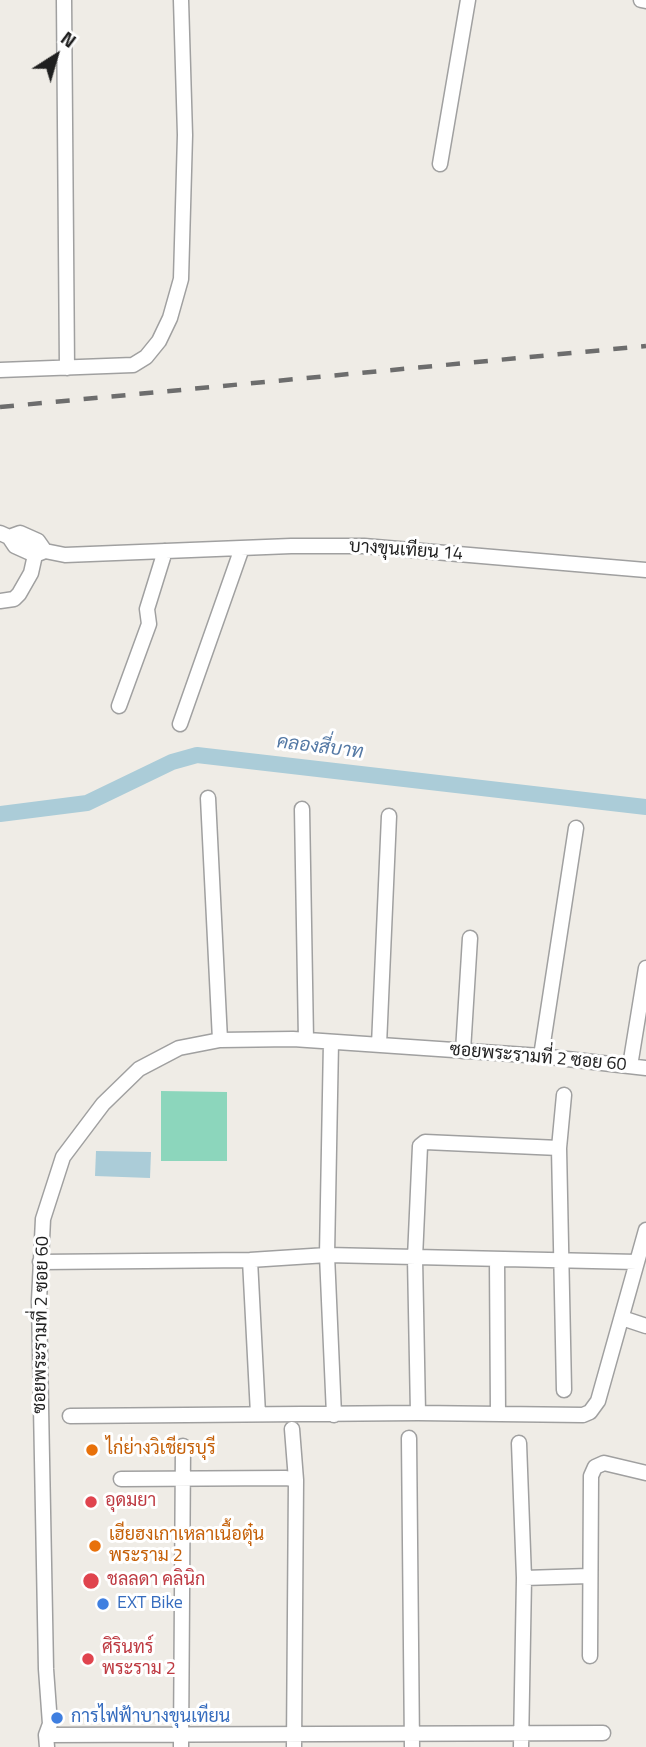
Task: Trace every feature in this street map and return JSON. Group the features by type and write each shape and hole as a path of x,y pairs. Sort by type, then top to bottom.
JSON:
{"street":[{"path":"64,0 67,368"},
{"path":"0,370 133,365 146,357 159,341 177,298 181,279 185,135 181,0"},
{"path":"440,164 468,0"},
{"path":"4,535 15,546 49,554"},
{"name":"บางขุนเทียน 14","path":"49,554 364,546 646,570"},
{"path":"180,724 242,548"},
{"path":"119,706 149,624 147,609 165,551"},
{"path":"0,601 14,599 31,573 49,554"},
{"path":"208,798 220,1040"},
{"path":"302,809 306,1040"},
{"path":"379,1045 389,816"},
{"path":"541,1056 576,828"},
{"path":"463,1051 470,938"},
{"path":"630,1066 646,968"},
{"name":"ซอยพระรามที่ 2 ซอย 60","path":"53,1738 46,1669 40,1262 43,1219 63,1157 103,1104 139,1069 179,1048 220,1040 306,1040 541,1056 646,1068"},
{"path":"331,1042 327,1255 334,1415"},
{"path":"564,1095 559,1148 564,1390"},
{"path":"418,1413 415,1258 419,1150 425,1142 559,1148"},
{"path":"71,1416 418,1413 583,1415 590,1412 598,1401 646,1230"},
{"path":"40,1262 250,1260 327,1255 637,1262"},
{"path":"497,1259 498,1414"},
{"path":"250,1260 258,1415"},
{"path":"622,1318 646,1326"},
{"path":"292,1429 296,1480 294,1740"},
{"path":"409,1438 412,1740"},
{"path":"519,1443 524,1578 521,1740"},
{"path":"181,1740 183,1446"},
{"path":"590,1656 589,1482 595,1467 607,1463 646,1473"},
{"path":"121,1479 296,1480"},
{"path":"524,1578 589,1576"},
{"path":"53,1738 521,1740 603,1732"}],"green space":[{"path":"161,1091 227,1092 227,1161 161,1161"}],"water":[{"path":"96,1151 151,1152 150,1178 95,1176"}],"waterway":[{"name":"คลองสี่บาท","path":"0,814 87,803 172,762 197,755 646,807"}],"railway":[{"path":"0,407 646,346"}],"place":[{"name":"ไก่ย่างวิเชียรบุรี","path":"92,1450"},
{"name":"อุดมยา","path":"91,1502"},
{"name":"เฮียฮงเกาเหลาเนื้อตุ๋น พระราม 2","path":"95,1546"},
{"name":"ชลลดา คลินิก","path":"91,1581"},
{"name":"EXT Bike","path":"103,1604"},
{"name":"ศิรินทร์ พระราม 2","path":"88,1659"},
{"name":"การไฟฟ้าบางขุนเทียน","path":"57,1718"}]}
